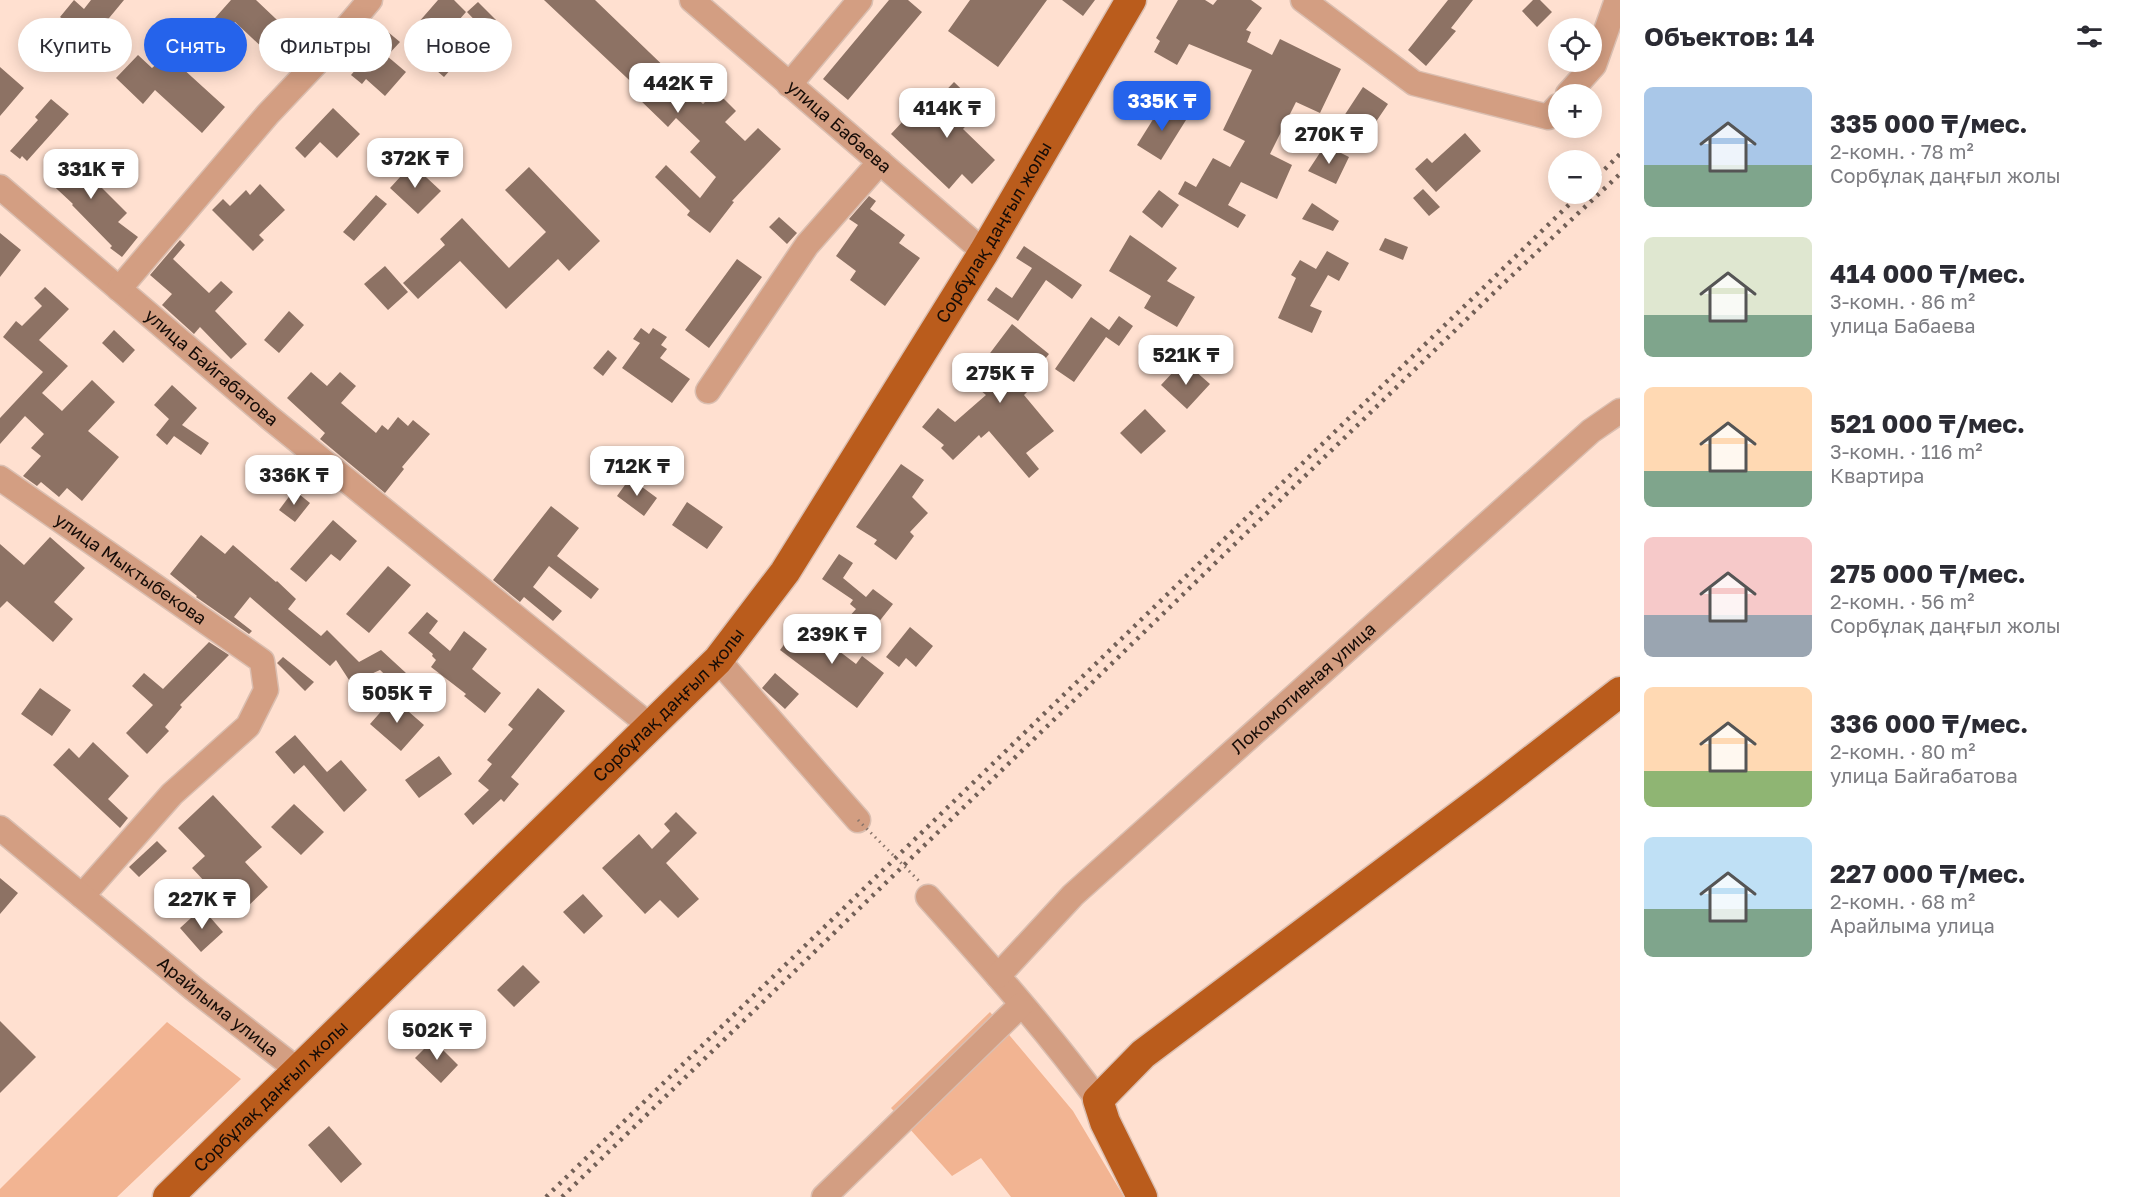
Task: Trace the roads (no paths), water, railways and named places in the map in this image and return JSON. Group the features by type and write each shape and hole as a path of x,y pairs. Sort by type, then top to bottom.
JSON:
{"main road":[{"name":"Сорбұлақ даңғыл жолы","path":"168,1197 718,660 785,572 984,252 1131,0"},
{"path":"1142,1197 1105,1122 1098,1100 1143,1054 1494,790 1620,692"}],"street":[{"path":"119,289 268,114 321,58 370,0"},
{"name":"улица Бабаева","path":"692,0 984,252"},
{"path":"789,85 860,0"},
{"path":"1303,0 1414,83 1548,117"},
{"path":"1577,84 1594,65 1617,0"},
{"path":"708,391 807,245 880,162"},
{"name":"улица Байгабатова","path":"0,187 270,418 650,725"},
{"name":"Локомотивная улица","path":"998,975 1082,887 1592,431 1620,411"},
{"name":"улица Мыктыбекова","path":"0,478 262,661 266,690 248,726 172,794 82,896"},
{"path":"718,660 858,820"},
{"name":"Арайлыма улица","path":"0,828 194,989 299,1071"},
{"path":"924,890 998,975 1098,1100"},
{"path":"824,1197 1021,1005"}],"railway":[{"path":"1602,172 1620,154"},
{"path":"562,1197 1504,283 1620,174"},
{"path":"546,1197 1570,204"}]}
